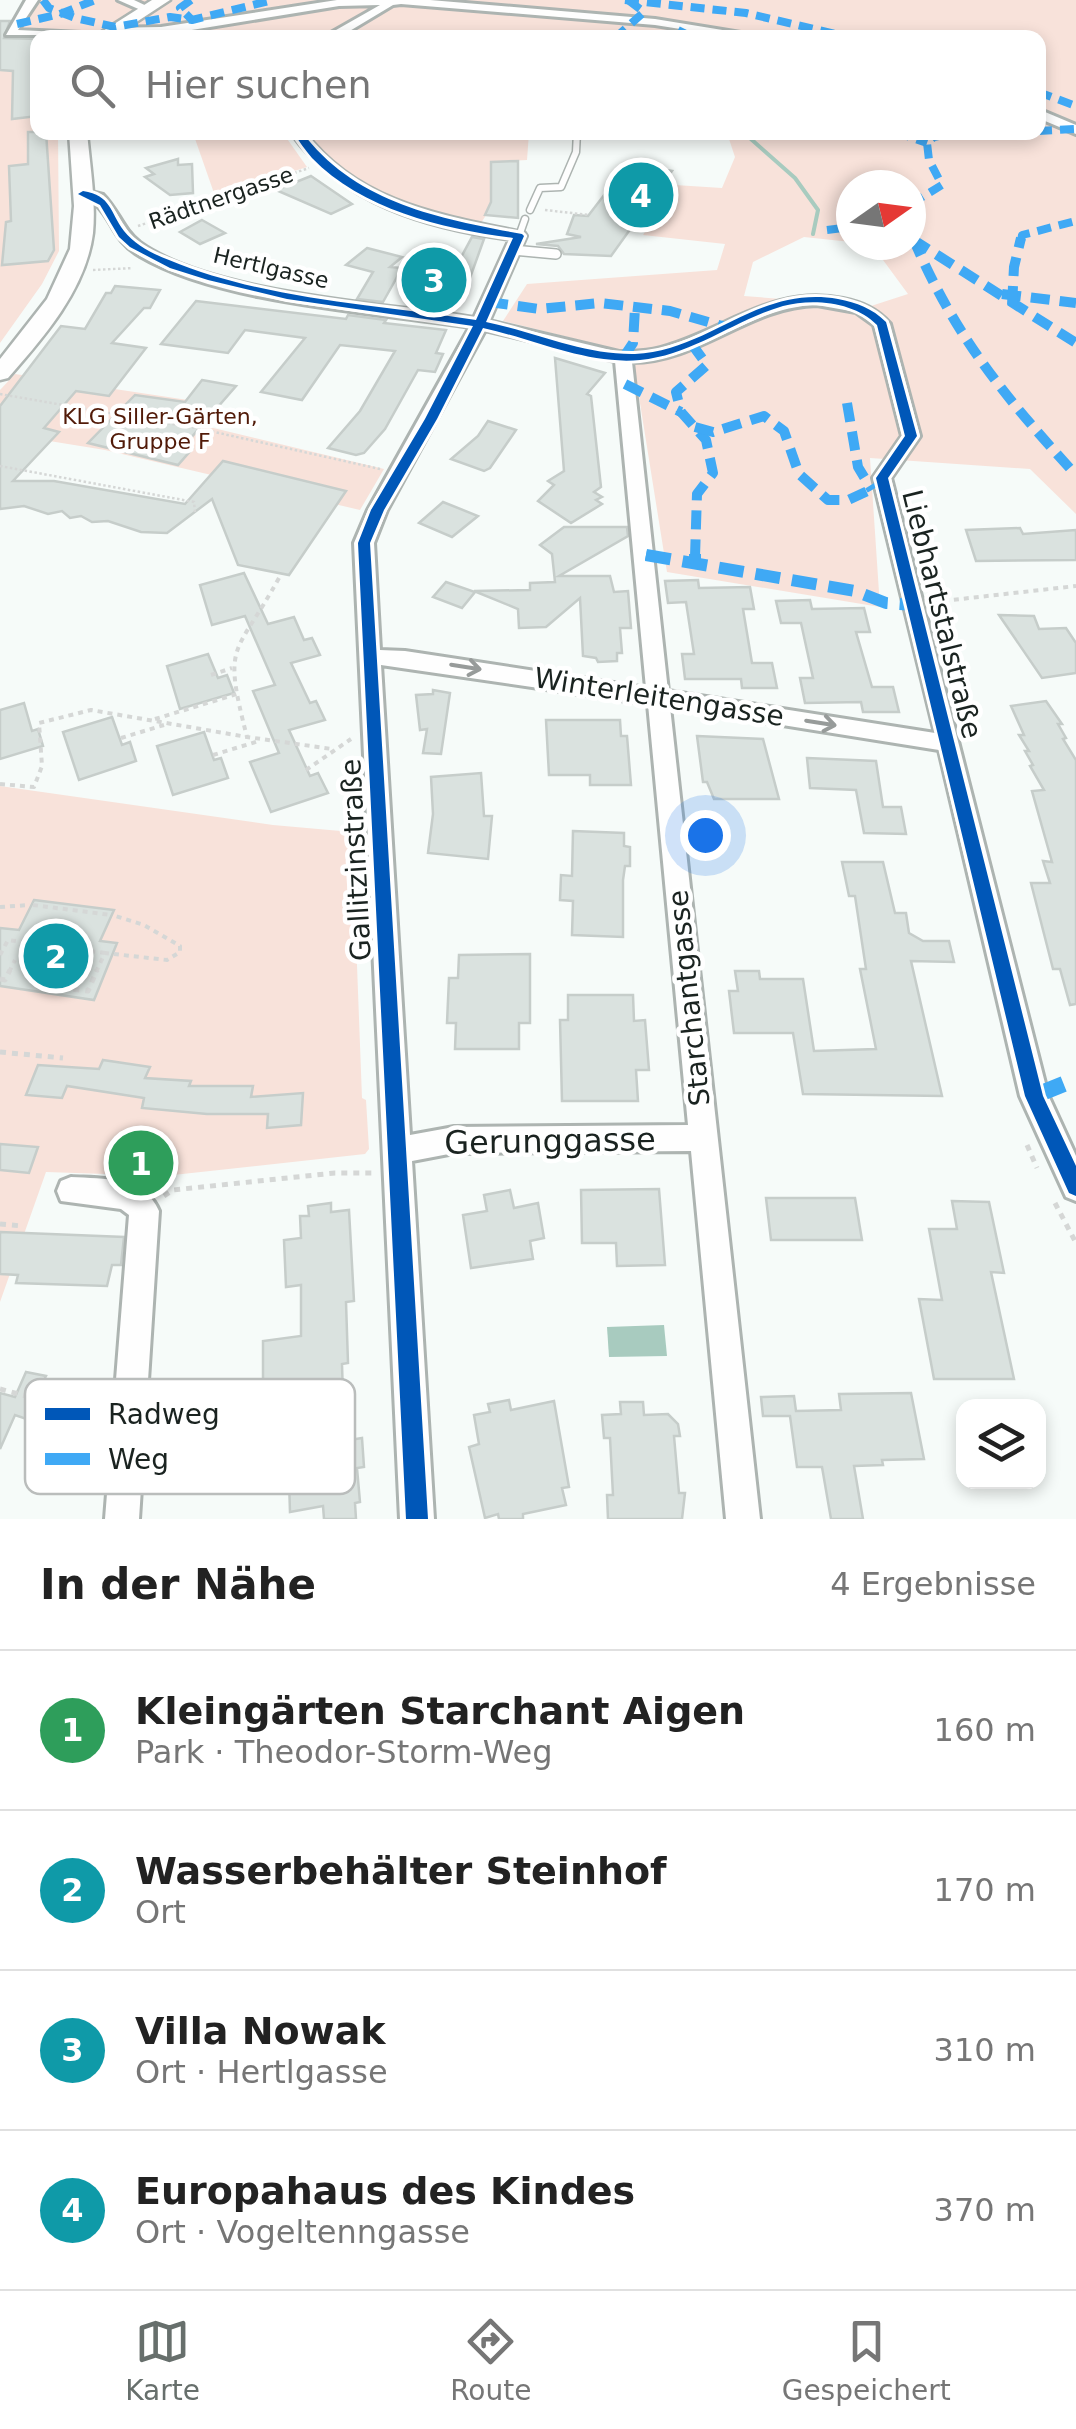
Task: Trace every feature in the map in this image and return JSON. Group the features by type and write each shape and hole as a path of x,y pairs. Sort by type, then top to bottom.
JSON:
{"street":[{"path":"30,34 10,33 32,0"},
{"path":"124,0 146,9"},
{"path":"112,30 162,0"},
{"path":"343,30 401,0"},
{"path":"166,30 338,3 401,0 644,20 712,30"},
{"path":"1046,117 1076,130"},
{"path":"0,373 72,272 81,246 83,194 79,140"},
{"path":"304,140 323,164 343,178 408,210 516,243"},
{"name":"Hertlgasse","path":"83,194 102,200 120,232 166,263 243,289 310,302 480,324 623,358"},
{"name":"Gallitzinstraße","path":"417,1519 364,542 372,520 430,421 480,324 516,243"},
{"name":"Liebhartstalstraße","path":"623,358 702,339 782,303 846,303 876,315 882,324 911,436 882,478 1034,1096 1076,1187"},
{"name":"Starchantgasse","path":"623,358 744,1519"},
{"name":"Winterleitengasse","path":"369,657 405,658 658,696 948,744"},
{"name":"Gerunggasse","path":"398,1162 454,1140 704,1138"},
{"path":"71,1192 128,1196 139,1200 144,1211 132,1379"},
{"path":"122,1519 124,1494"}],"lane":[{"path":"556,254 516,243 540,188 562,188 568,178 575,140"}],"path":[{"path":"624,172 642,176 652,167"},
{"path":"528,213 589,215"},
{"path":"83,271 134,268 142,272"},
{"path":"0,394 201,429 382,470"},
{"path":"0,466 194,502 195,512"},
{"path":"246,738 232,668 238,639 263,609 280,578"},
{"path":"914,605 1076,586"},
{"path":"211,675 232,668"},
{"path":"150,720 237,694"},
{"path":"0,784 34,787 42,766 39,723 91,710 332,749 306,770"},
{"path":"121,738 168,724"},
{"path":"213,754 263,740"},
{"path":"0,907 32,905 111,915 167,936 180,950 166,960 0,938"},
{"path":"0,955 8,940"},
{"path":"81,964 70,988 88,991 105,954"},
{"path":"0,979 5,980 15,960"},
{"path":"0,1052 63,1058"},
{"path":"144,1211 173,1190 398,1162"},
{"path":"0,1224 22,1226"},
{"path":"0,1389 25,1396"}],"green space":[{"path":"38,0 1076,0 1076,514 1030,469 870,458 880,607 667,572 632,353 503,321 527,284 717,270 725,244 643,235 675,185 722,188 735,157 729,140 1046,140 1046,30 22,29"},
{"path":"0,70 30,72 30,140 58,140 59,251 42,284 0,343"},
{"path":"195,140 288,140 307,167 215,196"},
{"path":"308,140 528,140 527,160 491,162 491,207 478,228 382,194 340,170"},
{"name":"KLG Siller-Gärten, Gruppe F","path":"15,374 221,405 205,426 384,469 360,510 105,450 0,433 0,390"},
{"path":"0,786 273,825 352,832 362,1098 366,1100 369,1149 365,1154 164,1176 46,1172 0,1302"}],"shaded area":[{"path":"664,1325 667,1356 609,1357 607,1327"}],"building":[{"path":"0,21 10,21 4,38 30,39 30,117 12,119 13,71 0,70"},
{"path":"30,132 30,140 47,140 54,250 48,261 2,265 6,222 11,221 9,166 28,164"},
{"path":"178,159 178,165 192,164 193,193 170,195 145,177 154,174 146,168"},
{"path":"518,161 518,218 485,215 491,202 491,162"},
{"path":"649,167 672,171 611,256 564,254 558,246 536,244 581,237 567,234 574,215 588,216 621,173 642,177"},
{"path":"311,176 352,204 331,214 276,190"},
{"path":"202,220 225,233 200,244 180,232"},
{"path":"472,237 484,239 466,289 445,287"},
{"path":"367,248 402,257 390,267 402,268 383,302 357,299 373,272 346,265"},
{"path":"115,286 160,290 150,308 144,308 112,343 146,348 109,396 76,391 44,428 59,432 13,481 54,481 185,504 223,461 346,491 289,575 238,565 212,499 167,533 141,532 81,516 70,518 62,511 48,514 24,506 0,509 0,406 61,326 85,329 106,293 111,293"},
{"path":"196,301 346,319 348,315 446,330 436,353 443,354 435,372 418,370 385,429 364,453 356,455 328,448 360,411 395,351 340,345 302,400 261,392 305,338 245,330 228,353 161,344"},
{"path":"555,358 605,373 587,394 591,396 601,487 594,492 602,497 596,500 602,504 571,523 538,501 554,485 548,481 564,471"},
{"path":"202,380 236,386 183,447 192,449 178,465 88,443 135,395 185,402"},
{"path":"488,421 516,430 490,468 484,471 451,459 478,436"},
{"path":"443,502 478,516 452,537 419,523"},
{"path":"564,527 627,527 628,536 559,576 610,576 614,592 628,591 631,628 620,628 622,653 617,653 617,661 598,662 583,656 580,598 546,627 519,628 518,609 474,591 530,590 530,583 555,582 552,554 540,545"},
{"path":"1020,528 1023,534 1076,530 1076,560 976,561 966,530"},
{"path":"244,573 268,624 294,617 304,640 312,638 320,655 291,663 310,703 316,701 325,720 289,730 310,776 318,773 328,793 271,812 250,762 279,753 253,691 275,685 245,616 212,625 200,585"},
{"path":"698,580 699,588 750,587 754,609 743,609 752,663 772,663 777,688 742,688 741,679 685,679 682,654 694,654 686,602 668,603 665,581"},
{"path":"446,582 475,592 462,608 433,597"},
{"path":"810,600 812,609 864,608 870,632 856,632 872,687 893,687 899,712 863,712 861,702 805,703 800,678 813,678 801,623 781,623 776,601"},
{"path":"999,615 1034,616 1039,629 1066,628 1076,643 1076,673 1042,678"},
{"path":"208,654 218,678 227,675 234,693 180,709 167,666"},
{"path":"433,690 450,693 441,754 423,753 427,729 420,730 416,695 433,694"},
{"path":"1046,701 1062,724 1058,724 1066,738 1063,739 1076,760 1076,1004 1070,1005 1060,969 1053,969 1031,883 1050,883 1043,861 1052,862 1032,791 1044,790 1030,766 1033,765 1025,751 1029,751 1019,735 1024,735 1011,706"},
{"path":"24,703 32,731 38,729 43,746 0,759 0,710"},
{"path":"112,717 122,745 130,742 136,761 79,780 63,732"},
{"path":"546,720 620,720 621,736 627,736 631,785 590,785 590,775 549,775"},
{"path":"204,732 214,760 221,758 228,778 173,795 157,746"},
{"path":"697,736 763,739 779,799 714,799 707,782 703,782"},
{"path":"807,758 876,761 883,807 901,807 906,834 864,833 856,790 810,788"},
{"path":"481,773 484,816 492,816 488,859 428,853 433,814 431,777"},
{"path":"573,831 624,833 624,846 630,847 630,866 625,866 623,880 623,937 572,935 573,901 560,900 561,875 572,876"},
{"path":"842,862 883,862 895,913 906,913 909,933 923,941 949,941 954,962 911,961 942,1096 803,1094 793,1033 734,1033 729,991 738,991 735,971 759,971 760,979 803,979 814,1051 876,1049 860,969 866,969 855,896 849,896"},
{"path":"34,900 114,910 100,941 117,943 94,1000 0,986 0,928 19,930"},
{"path":"530,954 530,1023 519,1023 519,1049 455,1049 456,1023 447,1023 449,978 458,978 459,955"},
{"path":"568,995 633,995 634,1021 645,1020 649,1070 636,1070 638,1101 562,1101 560,1020 568,1020"},
{"path":"103,1060 150,1067 145,1078 191,1081 189,1086 253,1086 251,1097 303,1093 301,1125 267,1128 268,1114 142,1108 144,1098 67,1086 62,1098 26,1095 38,1065 99,1069"},
{"path":"0,1144 38,1147 29,1173 0,1170"},
{"path":"659,1189 665,1265 617,1266 616,1243 582,1243 581,1190"},
{"path":"510,1190 514,1208 538,1203 544,1238 530,1241 533,1259 471,1268 463,1215 487,1211 484,1195"},
{"path":"766,1198 855,1198 862,1240 771,1240"},
{"path":"952,1201 989,1202 1004,1273 991,1272 1014,1379 934,1379 919,1299 942,1300 929,1229 957,1229"},
{"path":"331,1203 331,1212 349,1210 354,1301 346,1302 348,1363 342,1364 342,1379 263,1379 263,1341 301,1336 301,1285 286,1287 284,1240 301,1238 300,1216 309,1216 308,1206"},
{"path":"0,1232 124,1237 121,1265 112,1265 107,1286 16,1283 18,1275 0,1274"},
{"path":"26,1372 46,1376 25,1379 25,1418 15,1415 0,1449 0,1393 15,1397"},
{"path":"911,1393 924,1459 882,1460 883,1465 854,1466 863,1519 831,1519 822,1467 797,1467 790,1416 763,1416 761,1397 794,1396 796,1411 841,1410 839,1394"},
{"path":"509,1400 511,1410 554,1401 569,1487 562,1488 566,1505 523,1514 523,1519 499,1519 498,1514 485,1518 469,1447 479,1444 474,1415 490,1412 488,1404"},
{"path":"620,1402 643,1402 644,1415 668,1414 678,1424 680,1436 674,1436 679,1493 685,1493 682,1519 608,1519 607,1495 613,1495 610,1438 604,1438 602,1415 621,1414"},
{"path":"362,1438 364,1467 357,1468 360,1502 355,1503 356,1519 324,1519 323,1506 290,1512 289,1494 355,1494 355,1439"}],"waterway":[{"path":"752,140 795,178 818,210 813,234"}],"marked path":[{"path":"43,0 49,8 75,18 115,27 170,17 192,20 273,0"},
{"path":"17,24 60,14 95,0"},
{"path":"191,0 180,8 192,20"},
{"path":"625,0 746,13 818,30"},
{"path":"624,30 644,12 628,0"},
{"path":"1046,95 1076,106"},
{"path":"1046,131 1076,129"},
{"path":"919,140 927,143"},
{"path":"926,195 942,185 929,160 927,143 930,140"},
{"path":"1012,305 1014,267 1022,235 1076,221"},
{"path":"827,230 836,229"},
{"path":"926,248 1076,343"},
{"path":"923,260 974,354 1023,419 1076,475"},
{"path":"1002,294 1076,303"},
{"path":"489,302 539,309 600,303 670,311 729,328"},
{"path":"623,358 633,343 635,308"},
{"path":"691,343 707,365 676,392 681,412 706,440 713,473 697,494 695,564"},
{"path":"625,384 681,412"},
{"path":"847,403 858,467 872,490"},
{"path":"695,427 713,432 764,416 784,431 799,474 828,500 848,500 883,484"},
{"path":"646,555 855,591 886,603 915,605"},
{"path":"1034,1096 1076,1079"}],"cycle path":[{"path":"303,140 337,175 396,206 460,226 519,236 466,352 386,495 364,543 417,1519"},
{"name":"Rädtnergasse","path":"83,194 98,198 122,235 139,249 167,264 211,278 287,295 479,324 601,355 660,354 788,302 833,301 874,316 882,324 911,436 882,478 1034,1096 1076,1187"}],"place":[{"name":"Europahaus des Kindes","path":"641,195"},
{"name":"Villa Nowak","path":"434,280"},
{"name":"Wasserbehälter Steinhof","path":"56,956"},
{"name":"Kleingärten Starchant Aigen","path":"141,1163"}]}
